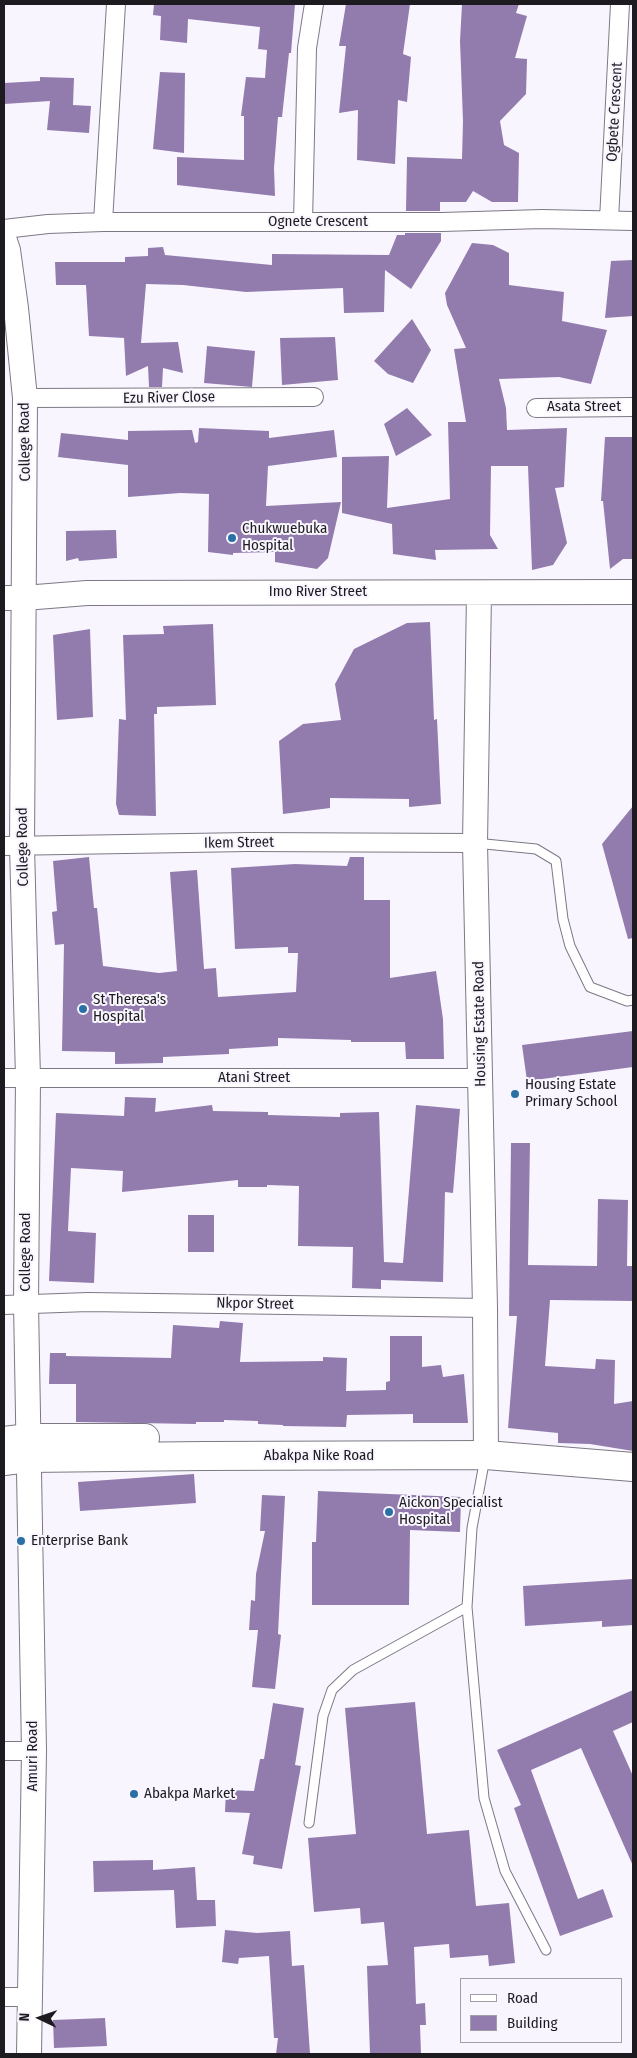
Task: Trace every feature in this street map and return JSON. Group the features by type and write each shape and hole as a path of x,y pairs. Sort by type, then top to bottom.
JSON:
{"main road":[{"name":"College Road","path":"4,238 8,250 16,308 25,398 14,598 13,846 28,1078 15,1304 16,1449"},
{"name":"Imo River Street","path":"14,598 96,593 633,592"},
{"name":"Housing Estate Road","path":"479,593 475,843 485,1308 486,1447"},
{"name":"Abakpa Nike Road","path":"16,1449 486,1447 633,1451"},
{"name":"Abakpa Nike Road","path":"486,1447 633,1468"},
{"name":"Amuri Road","path":"16,1449 34,1751 29,2054"}],"street":[{"path":"103,222 116,4"},
{"path":"303,222 307,48 314,4"},
{"name":"Ogbete Crescent","path":"609,220 620,4"},
{"name":"Ognete Crescent","path":"4,229 48,224 103,222 442,222 542,219 633,221"},
{"name":"Ezu River Close","path":"25,398 314,397"},
{"name":"Asata Street","path":"536,408 633,407"},
{"name":"Ikem Street","path":"13,846 248,842 475,843"},
{"name":"Atani Street","path":"4,1078 480,1078"},
{"name":"Nkpor Street","path":"15,1304 88,1302 485,1308"},
{"path":"4,1751 34,1751"},
{"path":"4,1997 31,1996"}],"lane":[{"path":"475,843 536,849 556,860 563,919 570,946 590,987 627,1001 633,1000"},
{"path":"486,1447 472,1528 467,1607 484,1798 506,1871 546,1950"},
{"path":"309,1823 323,1716 332,1690 353,1670 467,1607"}],"building":[{"path":"154,4 295,4 291,53 289,53 282,117 278,117 274,168 275,196 177,185 177,157 244,160 244,116 241,116 246,77 265,78 267,50 258,49 260,27 188,19 187,43 160,40 161,16 153,15"},
{"path":"346,4 410,4 403,54 411,57 407,102 398,100 395,164 357,160 358,110 339,113 346,46 339,46"},
{"path":"462,4 519,4 516,13 527,16 515,58 527,59 526,94 500,121 504,145 519,153 518,202 492,202 473,191 466,202 440,202 440,211 406,211 407,157 462,159 463,121 460,41"},
{"path":"160,72 185,73 184,153 153,149"},
{"path":"40,77 74,78 73,105 91,106 89,133 47,130 50,101 4,104 4,83 40,81"},
{"path":"405,233 441,233 441,241 411,289 385,270 384,312 344,313 343,288 246,292 183,285 146,284 141,343 178,342 183,373 163,368 162,387 149,387 148,366 126,376 124,338 89,336 86,285 56,285 55,262 125,262 125,257 148,256 148,248 163,247 165,255 272,265 272,254 389,255 397,235 405,235"},
{"path":"472,243 493,245 509,253 509,285 564,292 562,321 607,330 591,384 559,377 499,379 506,408 507,430 567,428 564,487 555,488 567,543 553,565 532,570 528,466 491,466 490,535 498,549 435,550 436,560 393,554 392,524 342,513 342,457 389,456 387,508 450,499 448,422 466,422 454,349 466,348 447,305 445,293"},
{"path":"633,260 633,316 605,318 611,261"},
{"path":"412,319 431,350 413,383 388,374 374,361"},
{"path":"335,337 338,380 282,385 280,338"},
{"path":"207,346 255,351 252,387 204,383"},
{"path":"407,408 432,435 396,456 384,424"},
{"path":"199,428 269,431 269,438 334,430 337,457 268,466 266,506 341,502 328,558 317,569 275,562 275,552 233,553 233,555 208,552 209,494 180,493 128,497 128,465 58,457 61,433 128,440 128,431 192,430 195,443 198,442"},
{"path":"605,437 633,437 633,559 623,559 610,569 603,501 601,501"},
{"path":"116,530 117,558 79,561 78,558 66,561 66,531"},
{"path":"430,622 434,720 437,719 441,804 409,807 409,799 330,798 330,808 283,814 279,741 303,724 341,720 335,684 354,649 407,623"},
{"path":"213,624 216,705 157,707 157,714 154,714 156,816 119,815 116,804 119,719 126,720 123,635 164,634 163,626"},
{"path":"90,629 93,717 57,720 53,635"},
{"path":"633,806 633,938 628,939 602,844"},
{"path":"89,857 94,908 97,908 103,966 159,973 177,971 170,872 197,870 204,969 216,968 218,997 296,992 298,953 288,953 288,947 235,949 231,868 295,864 347,866 350,857 364,857 364,900 390,900 390,978 436,971 443,1019 444,1059 406,1059 405,1042 351,1042 351,1040 278,1038 278,1046 229,1049 229,1054 163,1057 163,1063 115,1064 115,1052 62,1051 64,944 55,945 52,912 57,911 53,861"},
{"path":"633,1031 633,1067 527,1081 522,1045"},
{"path":"125,1097 156,1098 155,1112 212,1105 213,1111 268,1112 268,1115 340,1117 340,1113 379,1112 384,1262 403,1263 416,1105 460,1109 453,1193 445,1192 443,1282 381,1280 381,1289 352,1288 353,1247 298,1246 299,1186 267,1185 267,1187 238,1187 238,1180 122,1192 123,1171 71,1168 68,1231 96,1233 94,1283 49,1281 56,1113 124,1116"},
{"path":"511,1143 530,1143 528,1265 597,1266 598,1199 628,1200 627,1266 633,1266 633,1301 550,1300 545,1366 595,1369 596,1359 615,1360 614,1404 633,1401 633,1451 590,1444 558,1443 558,1433 508,1428 517,1316 509,1316"},
{"path":"188,1215 214,1215 214,1252 188,1252"},
{"path":"220,1321 243,1323 240,1362 323,1361 323,1357 347,1358 346,1391 386,1390 386,1382 390,1381 390,1336 422,1336 422,1367 441,1365 443,1377 464,1374 468,1423 413,1423 413,1414 347,1415 346,1427 283,1426 258,1424 258,1421 224,1420 224,1422 196,1422 196,1424 76,1422 76,1384 49,1384 50,1353 66,1353 66,1356 171,1358 173,1325 219,1328"},
{"path":"194,1474 196,1503 80,1511 78,1482"},
{"path":"318,1491 461,1497 460,1532 410,1530 409,1605 312,1605 312,1542 316,1542"},
{"path":"262,1495 285,1496 278,1634 281,1635 275,1689 252,1687 258,1630 249,1630 251,1600 255,1601 256,1574 265,1531 260,1531"},
{"path":"633,1579 633,1625 602,1627 602,1621 525,1626 523,1586"},
{"path":"633,1690 633,1722 613,1731 633,1776 633,1866 581,1748 531,1770 578,1899 603,1889 613,1917 560,1936 514,1808 521,1805 497,1750"},
{"path":"415,1702 427,1834 469,1830 476,1906 509,1903 515,1963 489,1966 488,1955 450,1958 449,1944 414,1947 416,2004 425,2003 426,2025 420,2025 421,2054 370,2054 367,1966 388,1965 384,1922 361,1924 360,1908 314,1912 308,1838 356,1834 345,1708"},
{"path":"273,1703 304,1708 295,1765 301,1766 282,1869 253,1864 254,1856 242,1854 250,1813 225,1812 226,1790 254,1791 260,1759 264,1759"},
{"path":"153,1860 153,1870 195,1867 197,1900 215,1900 216,1926 176,1928 174,1890 94,1892 93,1861"},
{"path":"225,1930 257,1933 290,1931 292,1966 304,1965 310,2054 276,2054 278,2038 274,2038 269,1956 239,1958 238,1964 222,1962"},
{"path":"105,2018 107,2046 54,2048 53,2020"}],"place":[{"name":"Chukwuebuka Hospital","path":"232,538"},
{"name":"St Theresa's Hospital","path":"83,1009"},
{"name":"Housing Estate Primary School","path":"515,1094"},
{"name":"Aickon Specialist Hospital","path":"389,1512"},
{"name":"Enterprise Bank","path":"21,1541"},
{"name":"Abakpa Market","path":"134,1794"}]}
